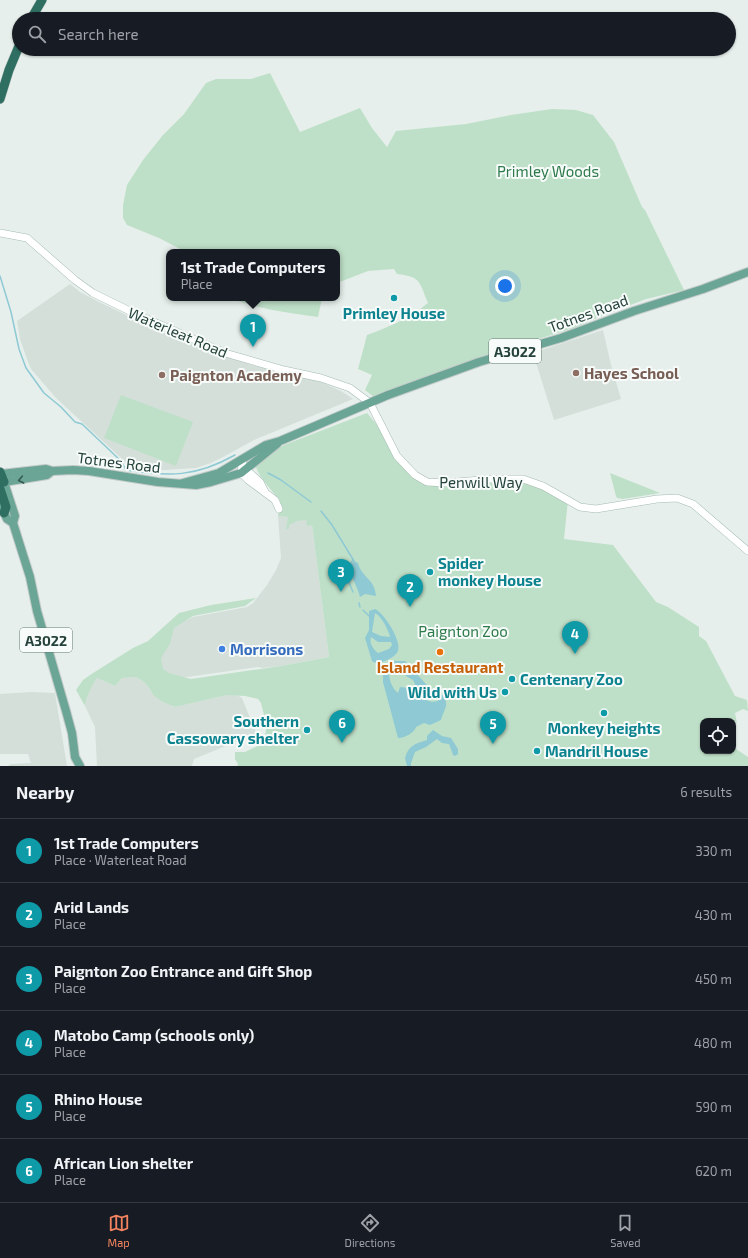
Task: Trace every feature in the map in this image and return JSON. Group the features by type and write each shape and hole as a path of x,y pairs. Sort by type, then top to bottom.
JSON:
{"highway":[{"path":"35,12 42,0"},
{"path":"0,99 15,56"},
{"path":"1,479 6,507 2,508"}],"main road":[{"name":"Totnes Road","path":"1,479 47,476 52,471 74,470 158,482 196,485 211,482 243,467 266,445 280,441 370,403 479,362 560,338 616,317 702,289 748,272"},
{"name":"Totnes Road","path":"183,483 219,473 231,467 243,467"},
{"name":"A3022","path":"1,479 15,516 13,523 30,577 37,611 72,733 75,757 74,766"},
{"path":"2,508 6,519 13,523"},
{"name":"A3022","path":"75,757 80,766"}],"street":[{"name":"Waterleat Road","path":"0,233 27,238 75,280 93,293 140,316 225,353 284,370 322,378 350,388 370,403"},
{"name":"Penwill Way","path":"370,403 397,456 415,475 427,482 447,483 491,479 523,479 543,486 584,508 596,509 657,499 677,498 693,504 748,551"},
{"path":"243,467 260,482 265,492 275,500 279,509"}],"shaded area":[{"name":"Paignton Academy","path":"70,284 80,292 99,302 162,332 251,365 321,382 341,391 353,399 254,440 211,463 196,468 165,470 132,468 56,398 31,369 20,339 17,321"},
{"name":"Hayes School","path":"603,330 621,399 554,420 533,353"},
{"path":"278,516 308,518 312,525 329,657 281,666 263,668 258,667 173,679 163,675 158,661 174,626 193,617 247,607 253,603 267,585 281,558"},
{"path":"136,677 144,682 153,695 174,707 227,695 237,695 242,698 257,735 194,759 192,766 97,766 95,727 85,706 90,688 97,678 115,686 122,678"},
{"path":"32,692 55,693 67,766 8,766 11,764 31,763 28,754 0,754 0,694"}],"green space":[{"name":"Primley Woods","path":"270,73 300,132 360,108 372,128 387,147 396,131 466,124 552,109 576,110 593,115 614,142 642,207 645,210 684,290 646,299 576,327 451,367 374,397 365,390 372,375 358,369 367,335 399,322 428,303 421,285 415,279 397,274 394,269 368,271 340,282 340,249 180,249 159,238 127,225 123,218 123,205 127,185 143,160 163,135 184,114 206,83 216,79 251,79"},
{"path":"238,301 321,301 318,317 262,308"},
{"path":"121,395 193,422 176,466 104,438"},
{"name":"Paignton Zoo","path":"367,413 378,426 397,456 427,482 523,479 568,500 564,539 613,545 656,602 668,607 699,627 699,636 706,641 735,696 747,700 748,711 743,709 735,713 736,718 700,718 700,754 736,754 736,749 748,757 748,766 237,766 238,764 235,759 235,752 245,752 260,745 264,740 266,723 261,703 258,699 245,696 227,695 175,707 163,702 153,695 144,682 136,677 122,678 115,686 97,678 87,698 85,706 76,690 83,680 133,648 148,641 179,613 211,605 256,598 245,606 193,616 174,628 170,644 161,658 163,669 169,673 191,679 281,666 329,657 312,525 307,526 306,520 297,521 289,525 289,529 286,529 288,517 278,516 280,501 256,467 260,460 284,445"},
{"path":"610,473 660,493 623,499 617,498"}],"water":[{"path":"354,561 358,563 362,572 371,582 376,596 365,594 360,597 351,574"},
{"path":"375,609 383,616 395,634 399,646 397,653 394,656 377,664 372,661 365,638 369,630 369,611","holes":["375,613 380,617 388,630 390,637 381,636 372,632","371,637 378,642 391,642 392,645 389,649 378,653 372,646"]},
{"path":"392,661 405,661 434,693 441,694 446,701 446,704 441,720 430,725 424,723 416,727 409,735 398,738 383,682 383,666","holes":["393,668 400,669 406,676 413,680 415,684 414,686 410,688 400,687 398,693 392,686 390,680 389,671","427,692 437,695 439,698 438,701 431,702 424,699 421,695"]},
{"path":"433,730 442,736 451,738 458,749 458,754 455,756 453,755 449,744 442,743 437,739 426,747 415,752 411,766 407,766 405,758 410,748 427,740 427,736"}],"waterway":[{"path":"0,276 11,312 19,349 26,368 44,393 61,407 75,422 82,424 121,461 126,470 156,474 182,473 208,468 235,455"},
{"path":"268,473 281,480 311,502"},
{"path":"321,511 332,525 354,561"},
{"path":"353,559 346,576 353,592"},
{"path":"359,603 360,607"},
{"path":"363,610 369,616"}],"place":[{"name":"Primley House","path":"394,298"},
{"name":"1st Trade Computers","path":"253,347"},
{"name":"Hayes School","path":"576,373"},
{"name":"Paignton Academy","path":"162,375"},
{"name":"Spider monkey House","path":"430,572"},
{"name":"Paignton Zoo Entrance and Gift Shop","path":"341,592"},
{"name":"Arid Lands","path":"410,607"},
{"name":"Morrisons","path":"222,649"},
{"name":"Island Restaurant","path":"440,652"},
{"name":"Matobo Camp (schools only)","path":"575,654"},
{"name":"Centenary Zoo","path":"512,679"},
{"name":"Wild with Us","path":"505,692"},
{"name":"Monkey heights","path":"604,713"},
{"name":"Southern Cassowary shelter","path":"307,730"},
{"name":"African Lion shelter","path":"342,743"},
{"name":"Rhino House","path":"493,744"},
{"name":"Mandril House","path":"537,751"}]}
